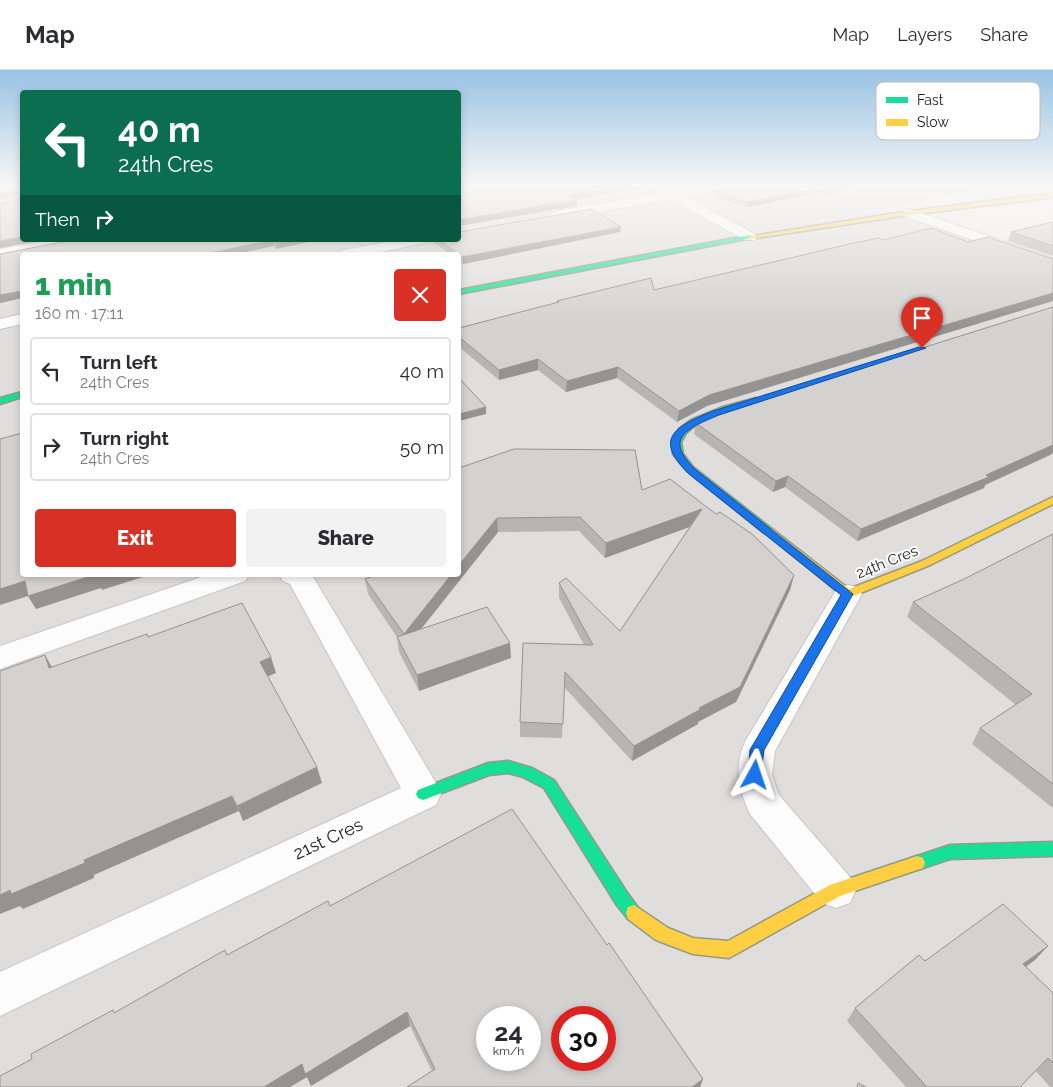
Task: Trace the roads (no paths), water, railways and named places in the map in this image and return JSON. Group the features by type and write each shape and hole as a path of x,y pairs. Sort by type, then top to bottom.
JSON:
{"street":[{"path":"740,231 750,237"},
{"path":"461,292 787,231"},
{"path":"962,231 1053,263"},
{"path":"0,254 64,242"},
{"path":"359,252 409,242"},
{"path":"0,324 20,319"},
{"path":"0,401 20,396"},
{"name":"24th Cres","path":"763,398 691,423 679,433 674,445 680,459 693,472 848,594 880,583 924,564 1053,500"},
{"path":"0,658 229,577"},
{"path":"298,577 300,578 424,794 488,769 508,767 527,772 549,784 622,899 637,917 662,934 693,946 730,950 836,890 950,852 1053,849"},
{"path":"836,890 763,803 755,775 758,750 848,594"},
{"name":"21st Cres","path":"0,994 424,794"}]}
